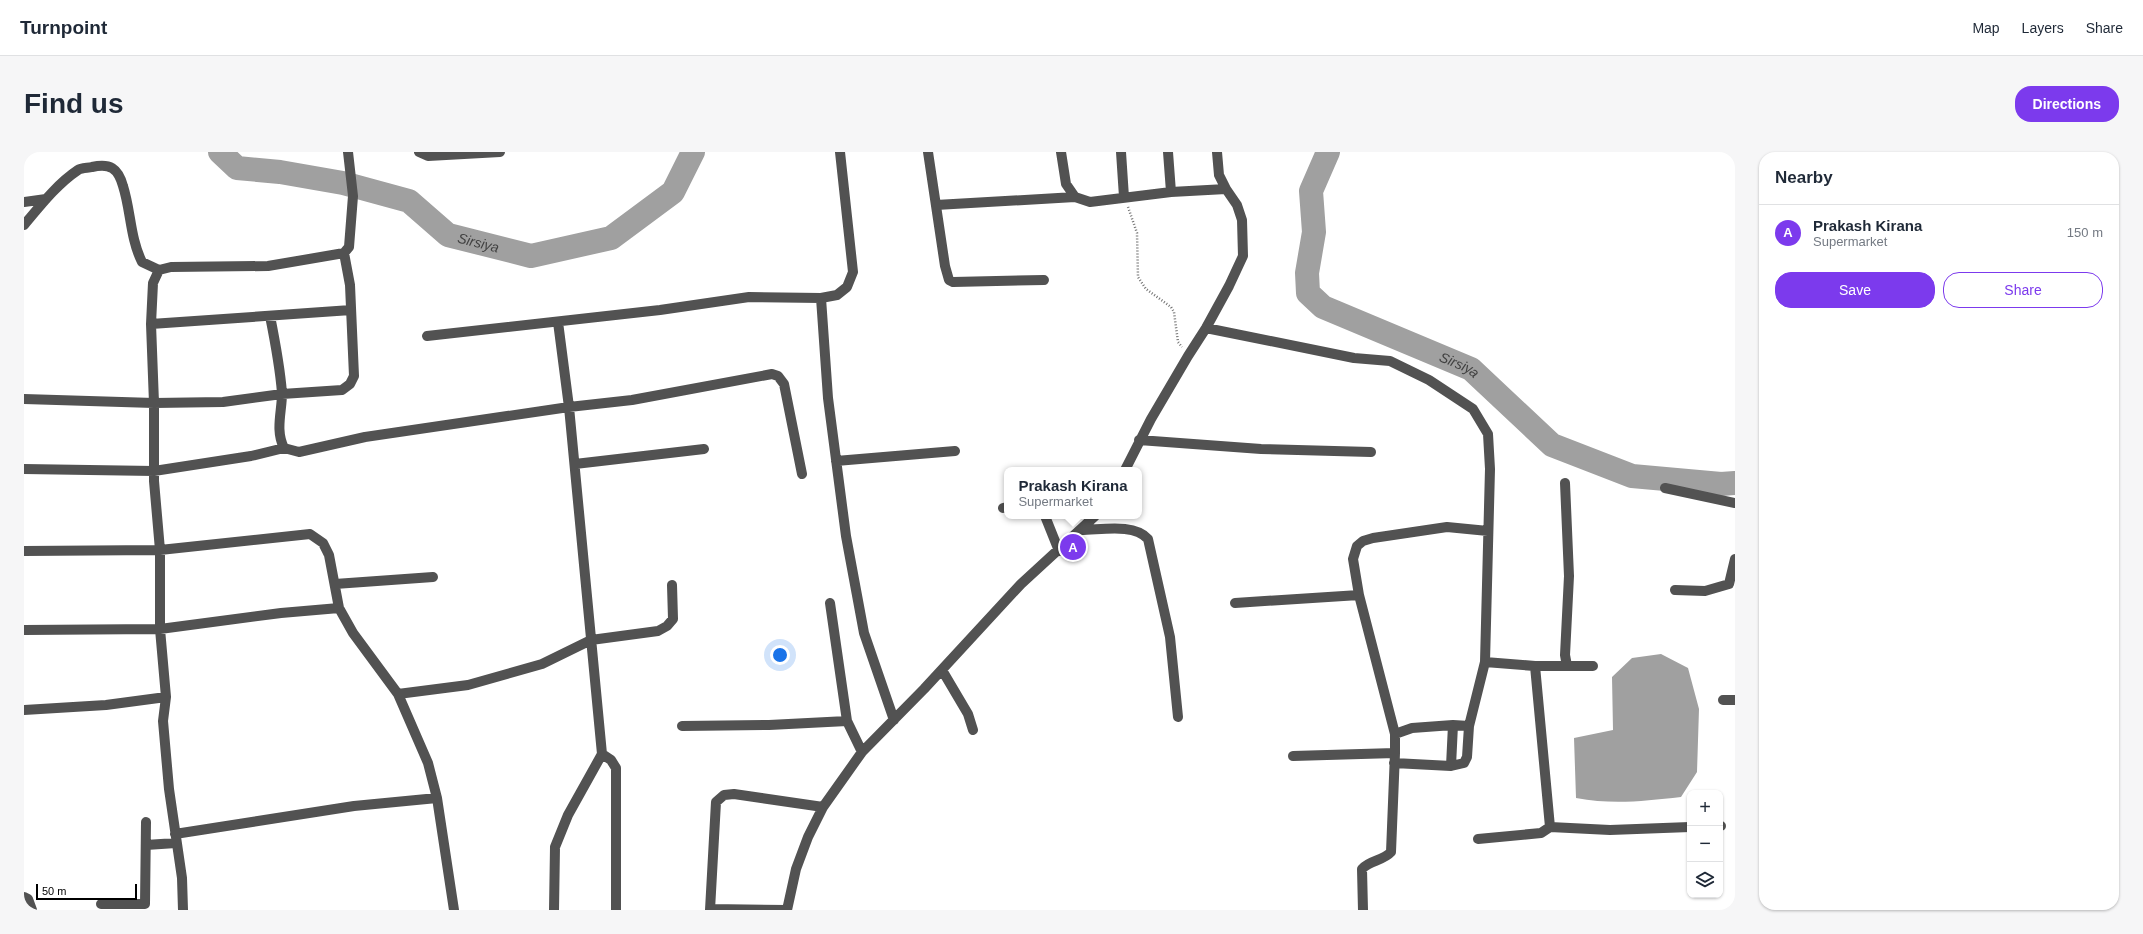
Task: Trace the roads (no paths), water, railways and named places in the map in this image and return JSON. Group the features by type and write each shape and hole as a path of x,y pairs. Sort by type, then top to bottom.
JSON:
{"street":[{"path":"24,225 46,199 79,170 102,165 111,166 118,172 123,186 135,248 142,262 159,270 171,267 268,266 344,253 350,247 353,196 348,152"},
{"path":"419,152 428,156 500,152"},
{"path":"427,336 660,310 750,297 821,298 837,295 847,287 853,272 840,152"},
{"path":"928,152 945,266 949,280 953,282 1044,280"},
{"path":"1061,152 1066,184 1075,197"},
{"path":"1121,152 1124,197"},
{"path":"1168,152 1171,192"},
{"path":"1126,467 1139,440 1206,328 1229,286 1243,256 1242,220 1237,205 1226,189 1219,175 1217,152"},
{"path":"936,205 1075,197 1090,202 1171,192 1226,189"},
{"path":"24,202 46,199"},
{"path":"24,399 154,403 223,402 282,394 342,390 350,384 354,376 350,285 344,253"},
{"path":"159,270 153,283 151,324 154,403 154,471 160,550 160,629 166,697 163,721 175,839 182,878 183,910"},
{"path":"821,298 828,398 846,536 864,633 894,720"},
{"path":"151,324 351,310"},
{"path":"270,316 282,394 279,432 284,448"},
{"path":"554,910 555,847 568,815 602,754 575,464 558,322"},
{"path":"1206,328 1354,358 1390,361 1429,380 1473,409 1488,434 1490,469 1485,662 1469,726 1468,756 1464,762 1451,766 1394,764"},
{"path":"24,469 154,471 251,456 284,448 299,452 365,437 569,407 632,400 772,374 778,376 784,384 802,474"},
{"path":"1139,440 1261,449 1371,452"},
{"path":"575,464 704,449"},
{"path":"836,461 955,450"},
{"path":"1565,483 1569,576 1565,655 1567,666"},
{"path":"1664,488 1735,503"},
{"path":"1046,519 1059,551"},
{"path":"823,807 734,794 719,798 716,802 710,910 787,910 796,869 805,843 823,807 862,752 942,670 1021,584 1059,551 1092,519"},
{"path":"1363,910 1362,869 1366,865 1387,856 1391,852 1395,734 1359,595 1353,559 1357,546 1363,541 1438,527 1488,531"},
{"path":"1081,530 1134,530 1142,533 1148,539 1170,637 1178,718"},
{"path":"24,551 160,550 310,534 323,542 329,555 339,608 353,633 398,694 428,763 437,798 454,910"},
{"path":"1675,590 1705,590 1729,584 1735,559"},
{"path":"335,584 433,577"},
{"path":"398,694 468,685 542,664 591,640 658,630 667,626 673,619 672,585"},
{"path":"1236,603 1359,595"},
{"path":"830,604 847,721 862,752"},
{"path":"24,630 160,629 281,612 339,608"},
{"path":"1485,662 1535,666 1593,666"},
{"path":"1535,666 1550,827"},
{"path":"942,670 968,714 973,730"},
{"path":"24,710 106,705 166,697"},
{"path":"1723,700 1735,700"},
{"path":"682,726 769,725 847,721"},
{"path":"1395,734 1412,728 1453,725 1469,726"},
{"path":"1451,766 1453,725"},
{"path":"1293,756 1395,753"},
{"path":"602,754 612,760 616,768 616,910"},
{"path":"146,845 354,806 437,798"},
{"path":"101,904 145,904 146,822"},
{"path":"1478,839 1541,833 1550,827 1610,830 1687,827"},
{"path":"24,897 28,899 32,910"}],"waterway":[{"name":"Sirsiya","path":"220,152 237,168 280,172 343,183 409,201 448,235 531,256 611,238 673,192 693,152"},
{"name":"Sirsiya","path":"1328,152 1311,191 1314,232 1307,273 1308,293 1323,307 1471,369 1552,445 1632,476 1721,484 1735,483"}],"place":[{"name":"Prakash Kirana","path":"1073,547"}]}
